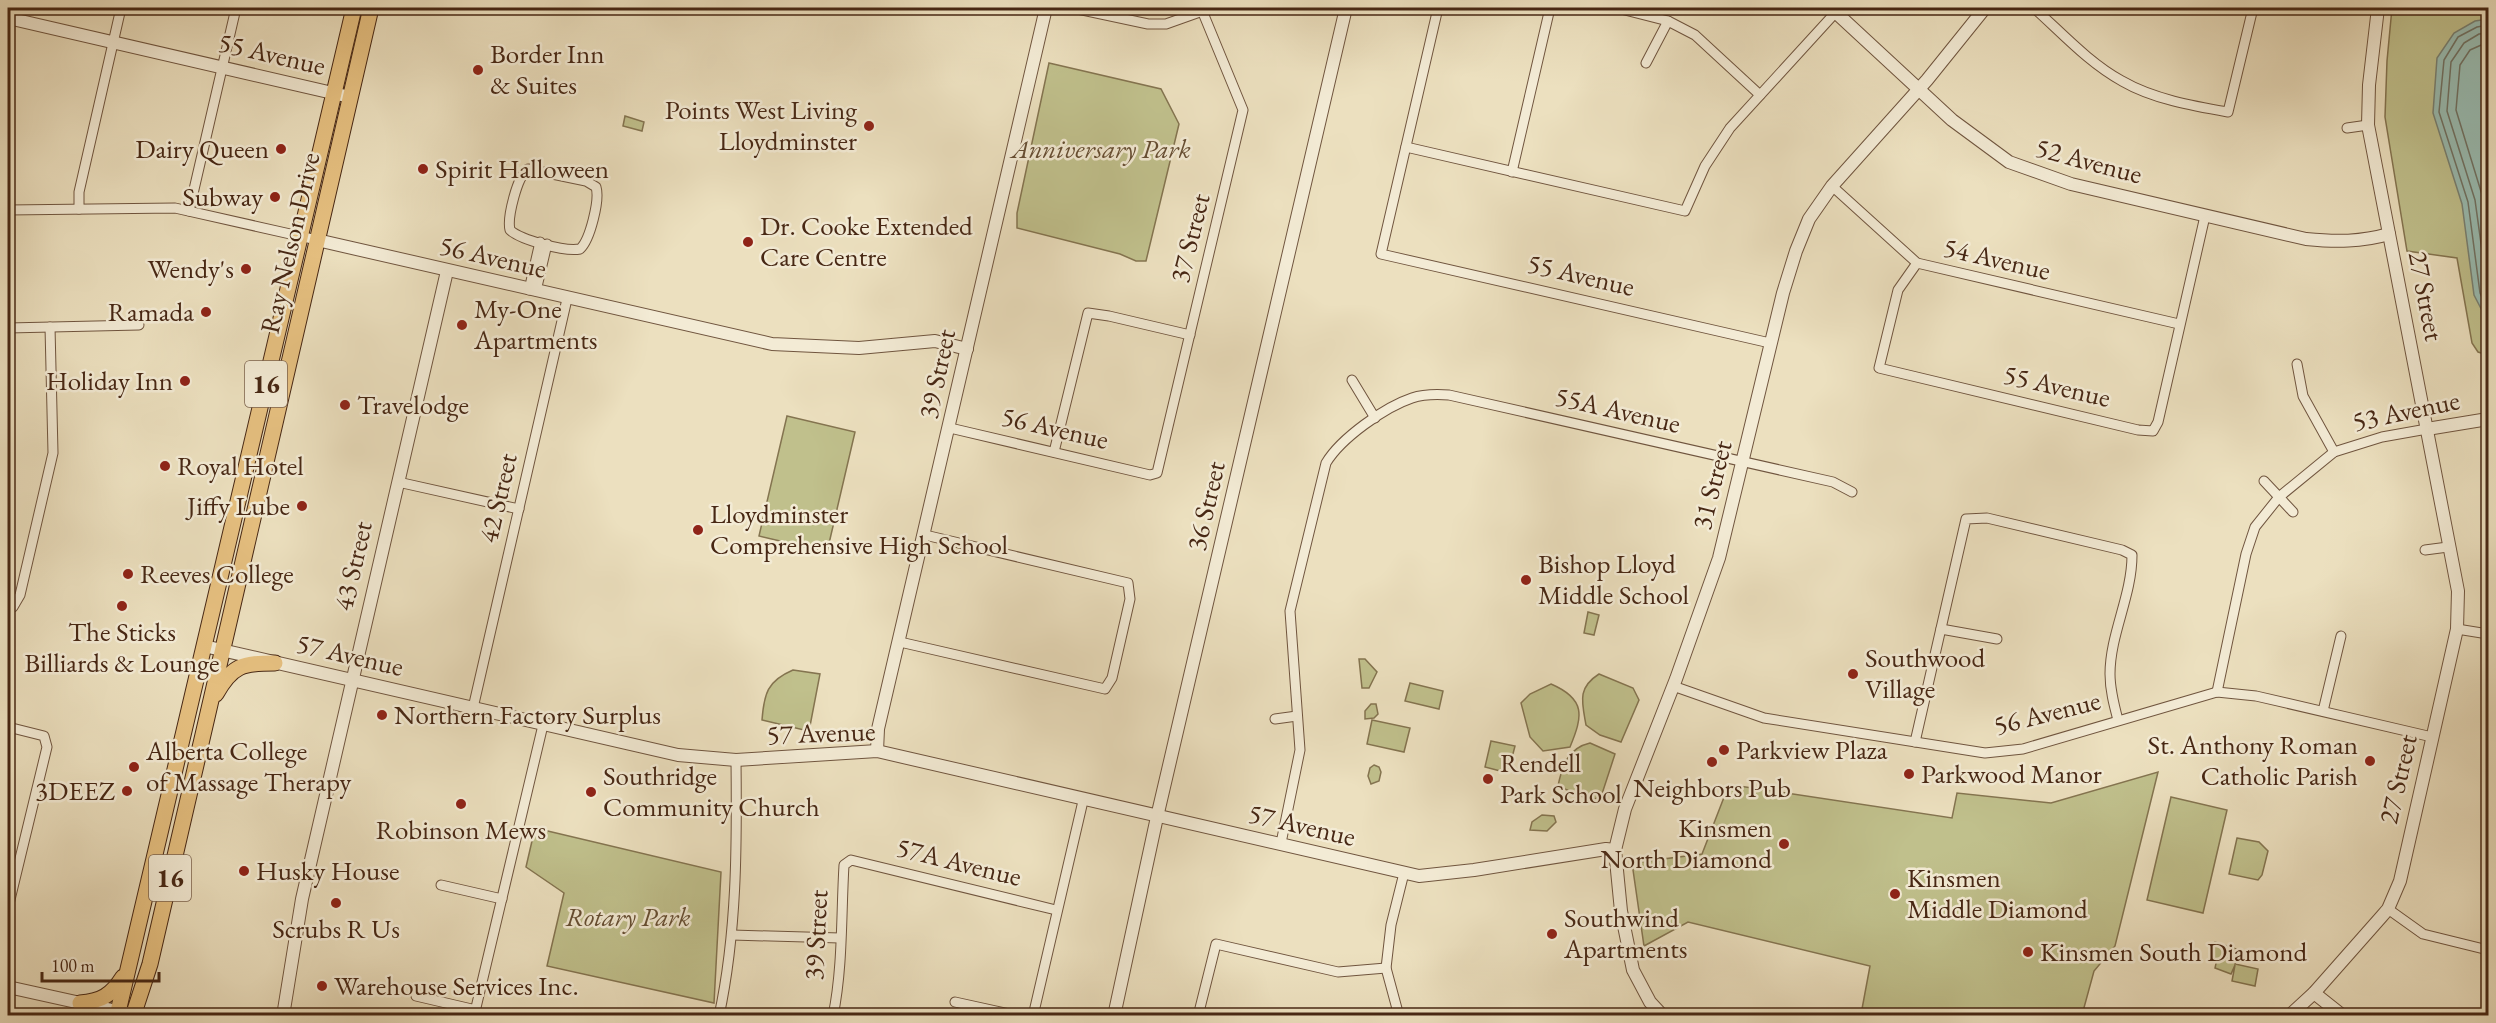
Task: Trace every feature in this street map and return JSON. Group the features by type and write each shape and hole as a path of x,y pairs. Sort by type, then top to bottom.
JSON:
{"highway":[{"name":"Ray Nelson Drive","path":"127,1015 129,967 354,8"},
{"name":"Ray Nelson Drive","path":"127,1015 150,964 371,8"},
{"path":"210,704 226,676 235,669 254,663 275,663"},
{"path":"78,1009 110,994 129,967"}],"street":[{"path":"80,209 79,192 121,8"},
{"path":"189,211 236,8"},
{"name":"39 Street","path":"877,752 878,729 950,428 1046,8"},
{"path":"1073,8 1148,24 1166,24 1204,9"},
{"name":"36 Street","path":"1114,1016 1157,817 1346,8"},
{"path":"1438,8 1406,147 1685,211 1705,166 1730,128 1833,10"},
{"path":"1512,172 1550,8"},
{"path":"1617,8 1668,21 1695,34 1760,95"},
{"name":"31 Street","path":"1663,1016 1650,1002 1633,970 1621,911 1615,850 1625,809 1673,686 1719,558 1770,343 1796,251 1809,219 1832,186 1919,88 1985,8"},
{"path":"2034,8 2093,62 2123,82 2175,101 2228,112 2253,8"},
{"name":"27 Street","path":"2314,993 2388,909 2400,881 2457,629 2458,591 2368,125 2369,85 2378,8"},
{"name":"37 Street","path":"1150,475 1157,473 1161,461 1243,110 1204,9"},
{"name":"52 Avenue","path":"1833,10 1971,136 2009,162 2048,178 2306,239 2360,241 2389,234"},
{"name":"55 Avenue","path":"8,18 350,97"},
{"path":"1646,63 1668,21"},
{"path":"2347,128 2368,125"},
{"name":"55 Avenue","path":"1406,147 1381,254 1770,343"},
{"path":"532,169 592,183 598,196 585,244 575,250 543,243 515,234 509,226 518,182 524,172 532,169"},
{"name":"54 Avenue","path":"1832,186 1917,263 2179,324"},
{"name":"56 Avenue","path":"8,210 164,207 301,236 567,299 772,344 860,348 935,341 967,349"},
{"path":"2179,324 2205,216"},
{"path":"533,291 543,243"},
{"name":"55 Avenue","path":"1917,263 1898,291 1879,369 2138,430 2153,431 2158,422 2179,324"},
{"name":"43 Street","path":"283,1016 295,929 447,271"},
{"name":"42 Street","path":"473,708 567,299"},
{"path":"1054,452 1088,313 1190,335"},
{"path":"8,328 140,325"},
{"path":"8,608 13,607 20,595 53,453 50,327"},
{"path":"2217,692 2246,554 2256,527 2279,497 2334,452 2303,396 2297,364"},
{"path":"1352,380 1375,418"},
{"name":"55A Avenue","path":"1281,843 1300,750 1290,611 1322,477 1333,452 1351,434 1375,418 1409,398 1421,395 1449,395 1833,482 1852,492"},
{"name":"53 Avenue","path":"2334,452 2382,437 2488,419"},
{"name":"56 Avenue","path":"950,428 1150,475"},
{"path":"2264,481 2293,512"},
{"path":"398,482 519,509"},
{"path":"1915,742 1966,519 1987,518 2122,550 2132,555 2132,570 2113,648 2110,674 2118,720"},
{"path":"900,642 1105,689 1112,678 1130,599 1128,583 925,535"},
{"path":"2425,550 2448,547"},
{"path":"1941,629 1997,639"},
{"path":"2457,629 2488,634"},
{"path":"2323,711 2341,636"},
{"name":"57 Avenue","path":"204,646 678,755 736,760 877,752 1404,873 1428,876 1606,849 1615,850"},
{"name":"56 Avenue","path":"1673,686 1764,718 1959,750 2004,753 2023,749 2217,692 2256,696 2432,737"},
{"path":"1275,719 1296,716"},
{"path":"416,996 475,1013 543,725"},
{"path":"8,727 44,736 47,747 8,908"},
{"path":"719,1016 728,977 732,935 736,760"},
{"path":"1033,1016 1083,801"},
{"name":"39 Street","path":"833,1016 840,979 844,866 851,860"},
{"name":"57A Avenue","path":"851,860 1056,910"},
{"path":"1399,1016 1386,968 1391,925 1404,873"},
{"path":"441,885 502,899"},
{"path":"2388,909 2423,934 2488,950"},
{"path":"732,935 840,938"},
{"path":"1198,1016 1216,944 1338,972 1386,968"},
{"path":"8,987 78,1009 127,1015"},
{"path":"2289,1016 2314,993 2343,1016"},
{"path":"955,1002 1019,1016"}],"green space":[{"path":"2392,8 2488,8 2488,355 2478,352 2472,343 2457,258 2407,251 2385,117"},
{"name":"Anniversary Park","path":"1049,63 1161,89 1179,124 1146,261 1136,261 1120,254 1017,228 1017,213"},
{"path":"625,116 644,122 642,131 623,126"},
{"path":"787,416 855,432 827,552 759,536"},
{"path":"1588,612 1599,615 1594,635 1584,633"},
{"path":"1359,659 1365,659 1377,672 1369,688 1362,688"},
{"path":"793,670 820,674 810,726 804,730 762,720 768,689 777,679"},
{"path":"1599,674 1633,688 1639,700 1621,742 1600,735 1586,725 1584,690"},
{"path":"1410,683 1443,691 1439,709 1405,701"},
{"path":"1551,684 1571,696 1576,702 1579,717 1570,747 1543,751 1530,737 1521,703 1530,694"},
{"path":"1371,704 1376,704 1378,714 1374,718 1365,719 1365,711"},
{"path":"1372,720 1410,728 1404,752 1367,744"},
{"path":"1491,741 1515,746 1508,773 1485,767"},
{"path":"1590,743 1615,754 1601,797 1590,800 1558,786 1567,759 1576,749"},
{"path":"1374,765 1379,767 1381,772 1379,781 1371,784 1368,776 1370,768"},
{"path":"2158,772 2115,946 2094,971 2082,1015 1890,1015 1862,1009 1870,966 1688,922 1644,946 1632,863 1702,854 1728,787 1739,786 1952,818 1957,793 2051,803"},
{"path":"2171,797 2227,810 2203,913 2147,900"},
{"path":"1542,815 1554,816 1556,822 1547,831 1530,830 1532,822"},
{"name":"Rotary Park","path":"535,828 721,872 714,1003 547,966 564,893 526,867"},
{"path":"2237,838 2259,842 2268,851 2262,875 2258,880 2229,874"},
{"path":"2215,942 2239,950 2235,964 2258,969 2255,986 2232,981 2235,965 2231,974 2215,968 2217,959 2211,957"}],"water":[{"path":"2488,19 2488,322 2474,295 2462,204 2433,113 2437,58 2454,33 2475,21"}],"place":[{"name":"Border Inn & Suites","path":"478,70"},
{"name":"Points West Living Lloydminster","path":"869,126"},
{"name":"Dairy Queen","path":"281,149"},
{"name":"Spirit Halloween","path":"423,169"},
{"name":"Subway","path":"275,197"},
{"name":"Dr. Cooke Extended Care Centre","path":"748,242"},
{"name":"Wendy's","path":"246,269"},
{"name":"Ramada","path":"206,312"},
{"name":"My-One Apartments","path":"462,325"},
{"name":"Holiday Inn","path":"185,381"},
{"name":"Travelodge","path":"345,405"},
{"name":"Royal Hotel","path":"165,466"},
{"name":"Jiffy Lube","path":"302,506"},
{"name":"Lloydminster Comprehensive High School","path":"698,530"},
{"name":"Reeves College","path":"128,574"},
{"name":"Bishop Lloyd Middle School","path":"1526,580"},
{"name":"The Sticks Billiards & Lounge","path":"122,606"},
{"name":"Southwood Village","path":"1853,674"},
{"name":"Northern Factory Surplus","path":"382,715"},
{"name":"Parkview Plaza","path":"1724,750"},
{"name":"St. Anthony Roman Catholic Parish","path":"2370,761"},
{"name":"Neighbors Pub","path":"1712,762"},
{"name":"Alberta College of Massage Therapy","path":"134,767"},
{"name":"Parkwood Manor","path":"1909,774"},
{"name":"Rendell Park School","path":"1488,779"},
{"name":"3DEEZ","path":"127,791"},
{"name":"Southridge Community Church","path":"591,792"},
{"name":"Robinson Mews","path":"461,804"},
{"name":"Kinsmen North Diamond","path":"1784,844"},
{"name":"Husky House","path":"244,871"},
{"name":"Kinsmen Middle Diamond","path":"1895,894"},
{"name":"Scrubs R Us","path":"336,903"},
{"name":"Southwind Apartments","path":"1552,934"},
{"name":"Kinsmen South Diamond","path":"2028,952"},
{"name":"Warehouse Services Inc.","path":"322,986"}]}
